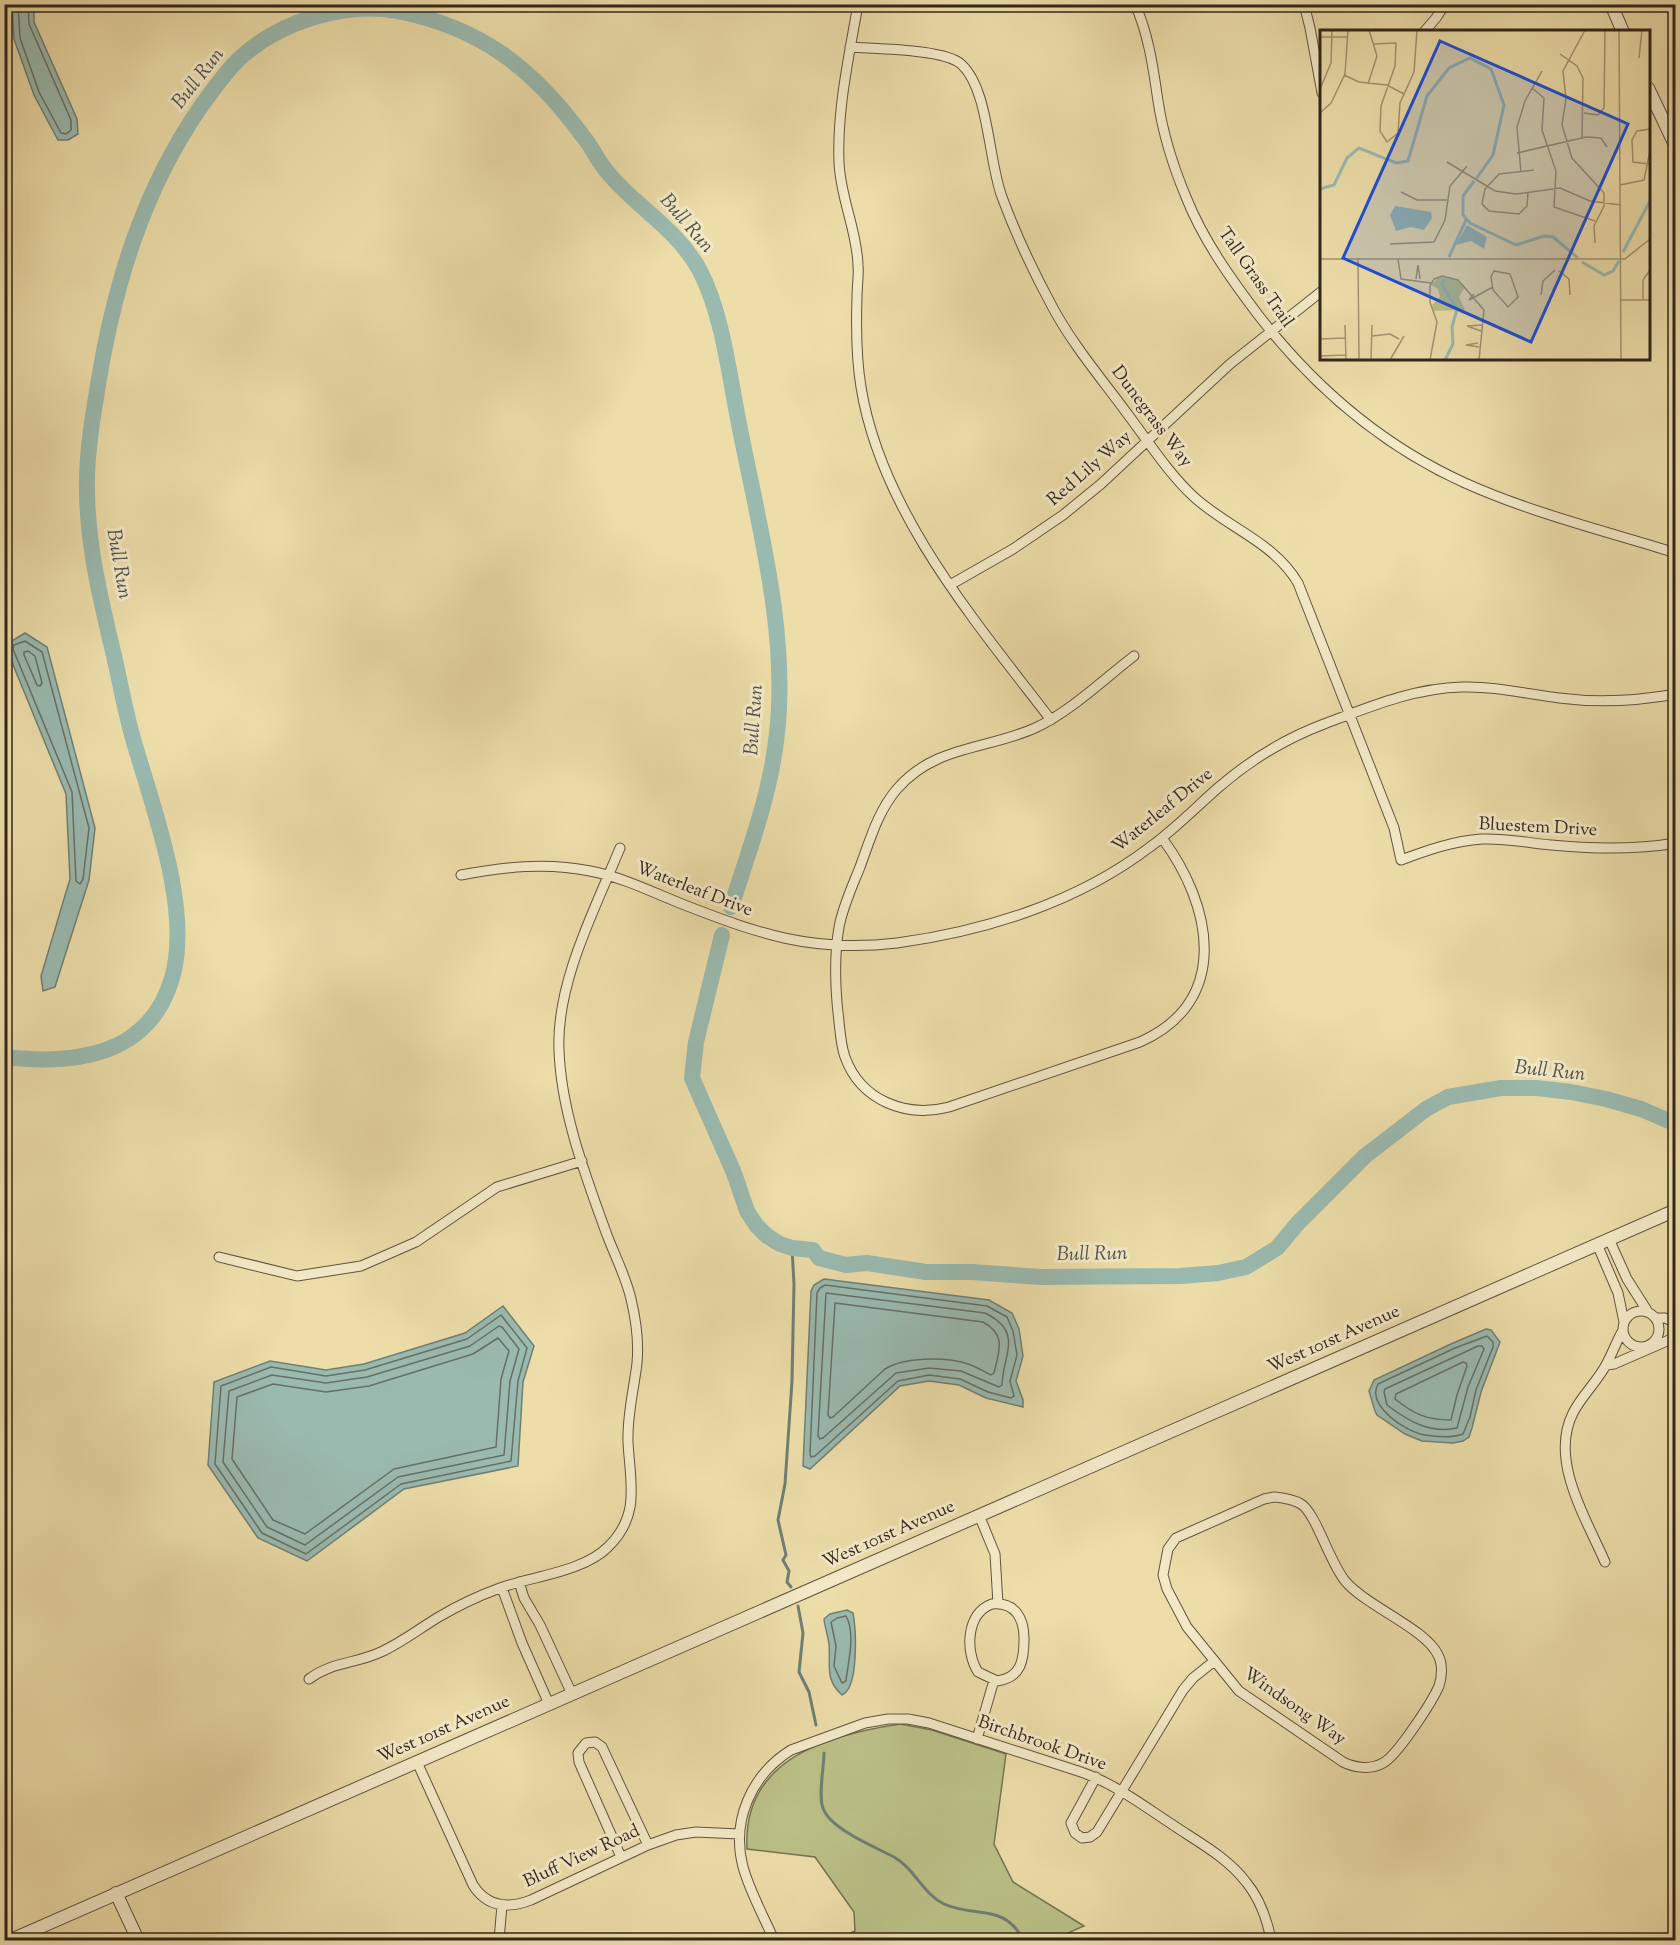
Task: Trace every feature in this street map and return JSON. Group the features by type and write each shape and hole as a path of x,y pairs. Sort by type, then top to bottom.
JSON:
{"street":[{"path":"858,4 841,99 839,164 854,230 858,265 857,355 873,436 892,484 908,515 950,585 1051,720"},
{"name":"Tall Grass Trail","path":"1135,4 1149,43 1167,142 1186,199 1206,240 1233,281 1298,364 1329,394 1368,426 1418,459 1467,484 1509,500 1676,553"},
{"path":"1304,4 1319,64"},
{"path":"1426,30 1445,4"},
{"path":"1611,4 1622,30"},
{"name":"Dunegrass Way","path":"850,47 943,55 961,63 981,96 1001,196 1053,308 1074,342 1191,495 1221,519 1266,547 1292,573 1306,600 1394,828 1401,860"},
{"path":"1650,92 1676,147"},
{"name":"Red Lily Way","path":"950,585 1013,549 1063,515 1101,484 1204,386 1320,293"},
{"path":"1134,656 1051,720 1028,731 941,756 921,767 898,788 885,806 845,906 837,946 835,977 842,1042 846,1060 854,1074 868,1091 892,1106 920,1111 949,1107 1140,1042 1163,1031 1188,1005 1199,984 1203,968 1204,931 1191,886 1175,856 1162,838"},
{"name":"Waterleaf Drive","path":"461,875 508,868 545,866 581,869 609,876 769,936 837,946 918,940 1013,916 1081,889 1120,868 1162,838 1220,786 1259,758 1306,731 1407,695 1427,690 1461,687 1493,687 1591,701 1631,700 1676,694"},
{"name":"Bluestem Drive","path":"1401,860 1444,844 1482,839 1582,848 1623,848 1676,843"},
{"path":"309,1679 326,1668 383,1651 458,1607 502,1588 577,1566 601,1554 620,1532 632,1500 628,1431 637,1351 633,1307 582,1161 564,1098 559,1064 562,1005 569,977 620,848"},
{"path":"219,1257 297,1276 361,1266 416,1242 497,1187 582,1161"},
{"name":"West 101st Avenue","path":"11,1941 1676,1210"},
{"path":"1609,1239 1627,1279 1648,1312 1656,1318 1659,1334 1650,1347"},
{"path":"1597,1244 1618,1293 1625,1337 1630,1343 1650,1347"},
{"path":"1605,1562 1568,1474 1564,1447 1567,1428 1573,1412 1607,1365 1624,1326 1634,1312 1648,1312"},
{"path":"1656,1318 1665,1318 1676,1323"},
{"path":"1607,1365 1676,1337"},
{"name":"Windsong Way","path":"1274,1497 1286,1498 1305,1507 1332,1563 1358,1595 1428,1641 1438,1654 1441,1663 1441,1679 1436,1692 1396,1752 1384,1763 1358,1767 1343,1762 1248,1698 1230,1683 1213,1662 1186,1628 1167,1589 1163,1575 1165,1557 1176,1538 1264,1499 1274,1497"},
{"path":"979,1515 995,1554 998,1604"},
{"path":"519,1582 524,1598 540,1625 572,1694"},
{"path":"502,1588 522,1643 549,1704"},
{"path":"998,1604 1013,1608 1021,1619 1024,1628 1024,1655 1017,1673 1008,1679 994,1680 983,1675 975,1667 972,1658 971,1628 974,1618 982,1609 998,1604"},
{"path":"1096,1777 1071,1823 1073,1831 1080,1838 1090,1837 1097,1832 1183,1689 1213,1662"},
{"path":"977,1739 994,1680"},
{"name":"Birchbrook Drive","path":"774,1941 745,1874 741,1856 740,1834 744,1809 750,1793 759,1779 780,1757 808,1743 865,1723 898,1719 929,1723 1096,1777 1122,1792 1215,1853 1247,1882 1261,1906 1271,1941"},
{"path":"621,1857 579,1762 578,1753 586,1743 595,1742 602,1747 648,1845"},
{"path":"417,1762 472,1886 481,1896 494,1904 502,1905 499,1941"},
{"name":"Bluff View Road","path":"502,1905 515,1905 531,1900 648,1845 687,1833 740,1834"},
{"path":"116,1893 138,1941"}],"green space":[{"path":"900,1724 932,1730 1006,1754 994,1844 1013,1882 1084,1926 1052,1940 834,1940 855,1931 854,1912 815,1857 747,1849 749,1818 759,1793 774,1773 794,1757 818,1745 872,1729"}],"water":[{"path":"12,5 34,5 34,22 77,119 78,134 68,140 58,140 34,95 14,39"},
{"path":"25,633 47,647 95,828 89,880 55,987 43,991 41,976 70,879 66,794 5,645"},
{"path":"824,1279 989,1300 1012,1313 1019,1329 1023,1356 1016,1381 1023,1400 1023,1407 986,1398 959,1385 929,1381 900,1386 810,1469 803,1466 811,1291 814,1285"},
{"path":"503,1306 534,1346 523,1382 518,1466 404,1489 307,1561 258,1538 208,1465 214,1382 270,1361 326,1370 364,1364 465,1333"},
{"path":"1486,1329 1491,1330 1500,1342 1481,1392 1469,1437 1453,1443 1422,1441 1405,1434 1377,1415 1369,1391 1374,1380"},
{"path":"847,1610 853,1613 855,1658 851,1682 842,1695 836,1689 831,1677 829,1644 824,1619 830,1614"}],"waterway":[{"name":"Bull Run","path":"4,1057 57,1059 106,1050 127,1040 146,1025 161,1004 172,978 177,951 174,891 160,828 126,711 101,598 90,535 87,466 98,385 113,311 134,239 147,204 181,137 215,87 240,58 274,34 313,17 334,12 377,9 427,18 454,28 502,54 544,90 585,138 613,179 679,241 700,271 708,289 721,329 764,545 779,658 777,733 770,777 731,907"},
{"name":"Bull Run","path":"722,935 696,1042 692,1078 734,1173 747,1211 756,1225 780,1244 813,1250 819,1258 846,1265 867,1263 926,1272 972,1272 1040,1277 1180,1276 1218,1273 1246,1267 1277,1248 1298,1223 1365,1156 1426,1109 1448,1097 1501,1088 1537,1088 1571,1092 1641,1109 1676,1124"},
{"path":"791,1587 787,1582 789,1571 783,1560 786,1555 778,1520 785,1484 792,1381 794,1284 792,1248"},
{"path":"798,1606 803,1633 799,1672 809,1692 816,1725"},
{"path":"824,1753 822,1803 827,1816 834,1823 854,1837 901,1862 937,1900 956,1908 989,1913 1007,1920 1024,1940"}]}
